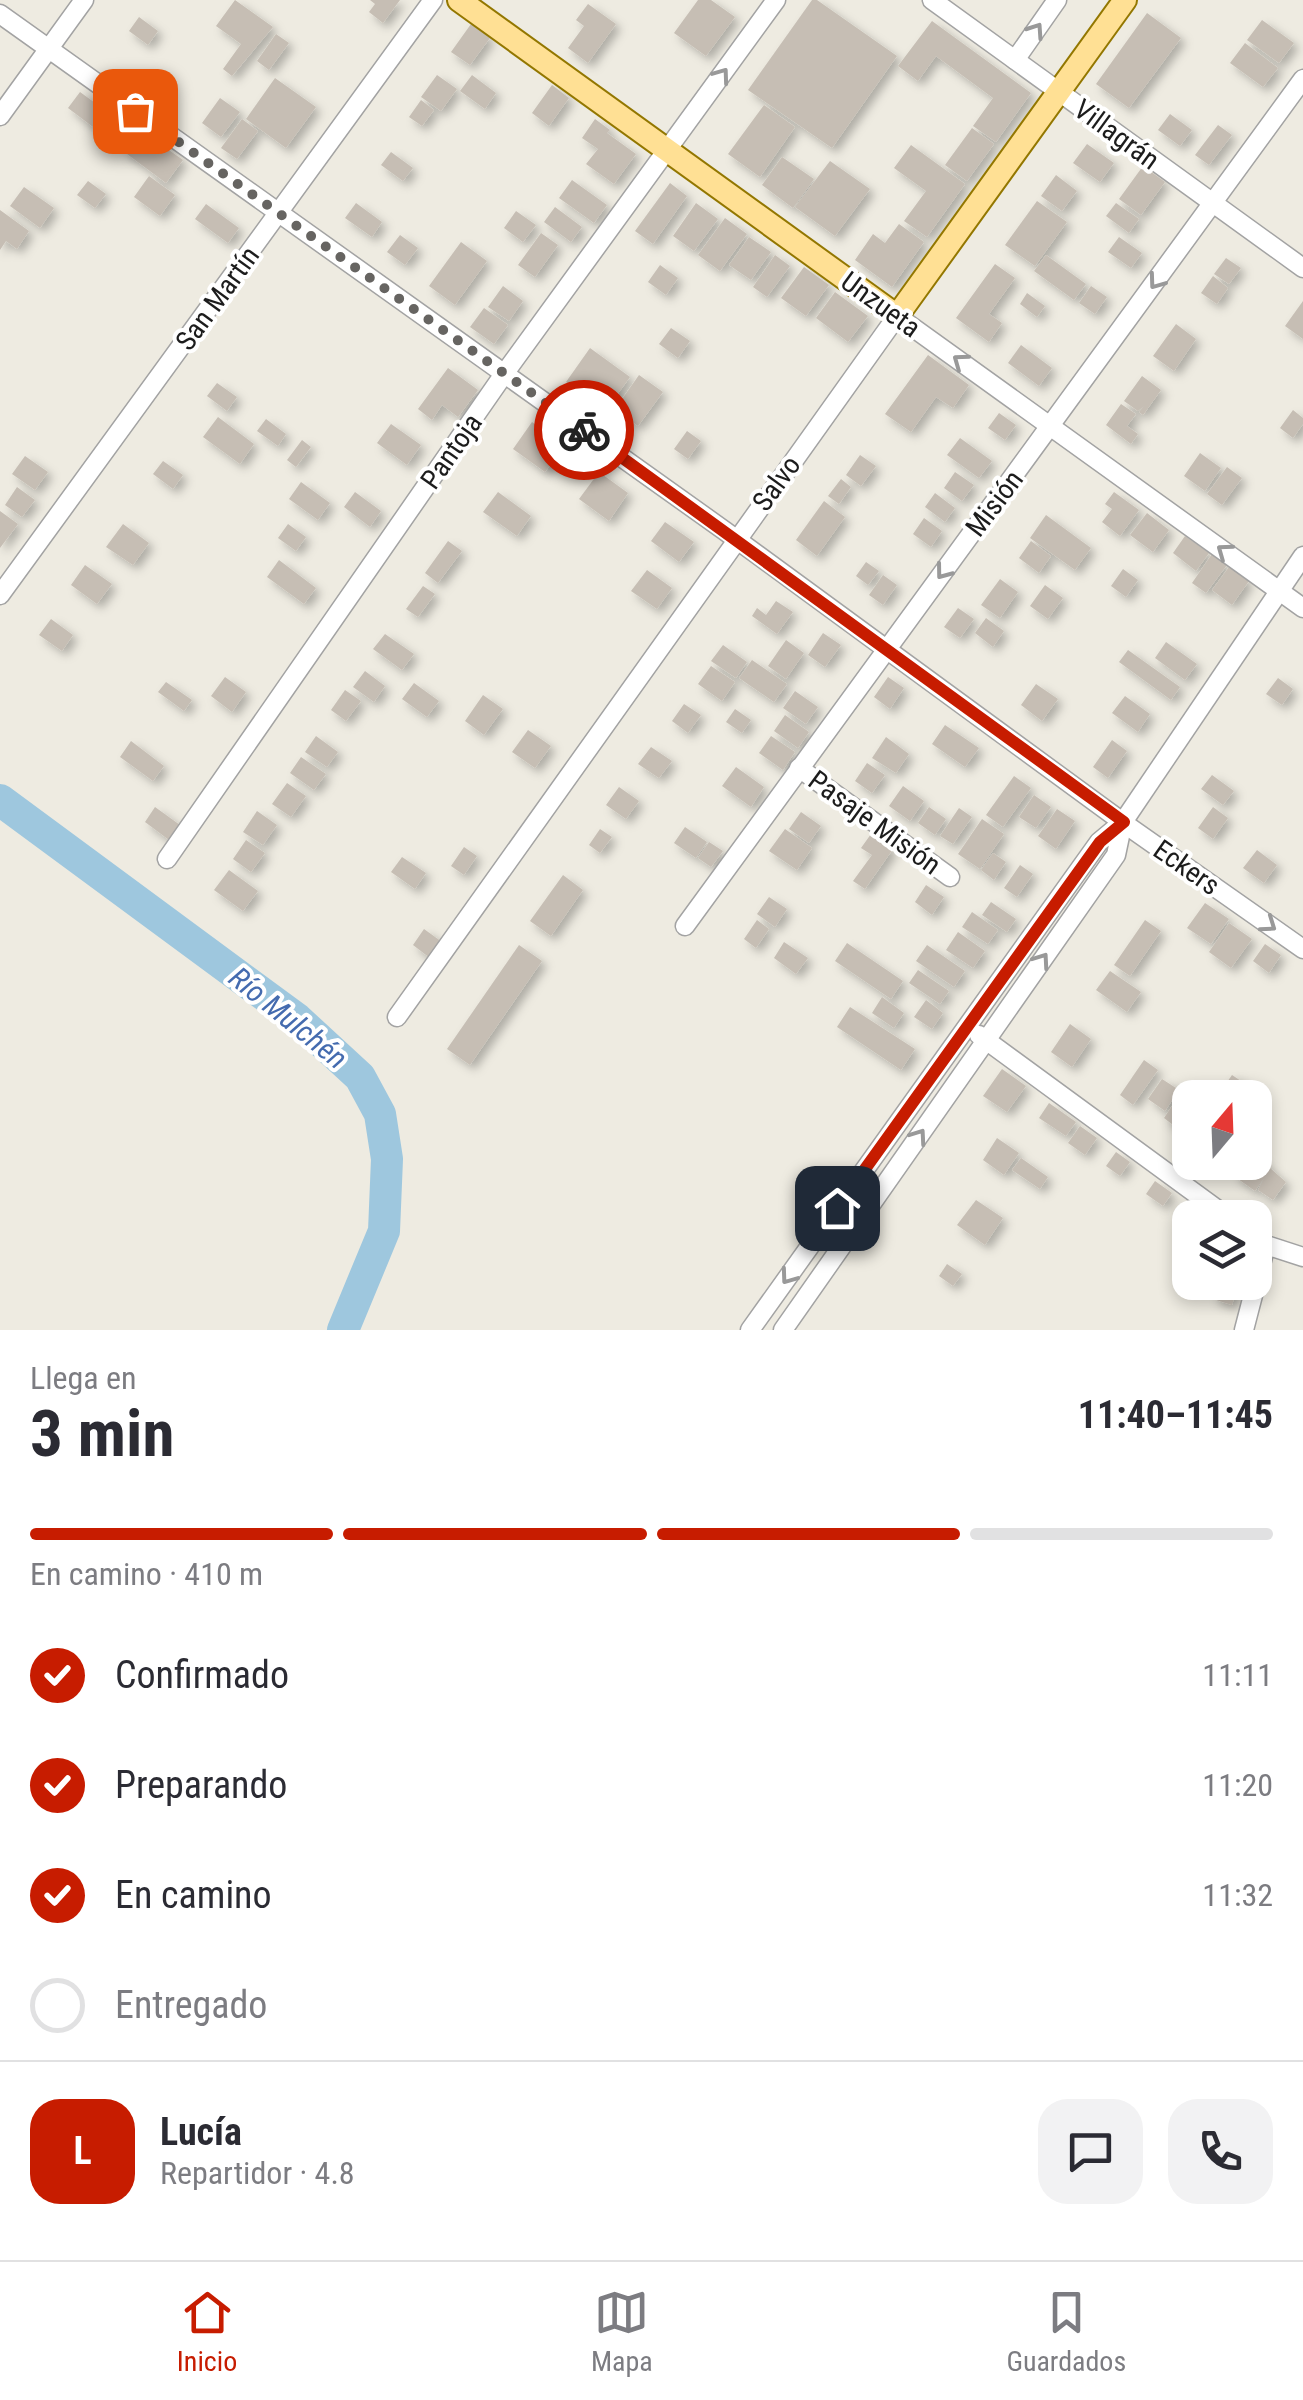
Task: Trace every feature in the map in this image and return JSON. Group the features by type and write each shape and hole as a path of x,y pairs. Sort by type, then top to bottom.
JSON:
{"main road":[{"name":"Unzueta","path":"459,0 897,316"},
{"name":"Salvo","path":"897,316 1125,0"}],"street":[{"path":"0,116 84,0"},
{"name":"San Martín","path":"0,595 433,0"},
{"name":"Pantoja","path":"168,859 504,374 776,0"},
{"name":"Villagrán","path":"932,0 1303,268"},
{"path":"1015,60 1057,0"},
{"name":"Eckers","path":"0,14 1303,949"},
{"name":"Misión","path":"685,926 1214,204 1297,99 1303,79"},
{"name":"Unzueta","path":"897,316 1303,608"},
{"name":"Salvo","path":"397,1017 897,316"},
{"path":"783,1330 1116,855 1128,826 1303,556"},
{"name":"Pasaje Misión","path":"799,768 950,876"},
{"path":"750,1330 1100,842 1128,826"},
{"path":"967,1026 1204,1200"},
{"path":"1272,1245 1303,1257"},
{"path":"1244,1330 1249,1300"}],"building":[{"path":"235,0 273,27 232,76 223,69 241,44 216,26"},
{"path":"370,0 400,0 383,23 369,12 375,4"},
{"path":"698,0 711,0 735,17 706,56 674,33"},
{"path":"812,0 897,56 832,148 748,90"},
{"path":"588,4 616,24 588,63 568,48 584,26 576,20"},
{"path":"1147,13 1181,38 1129,108 1096,84"},
{"path":"139,17 158,31 148,45 129,31"},
{"path":"1262,20 1294,43 1279,63 1247,40"},
{"path":"932,21 1031,93 996,142 973,126 993,98 936,56 918,81 898,66"},
{"path":"471,24 490,38 470,65 451,52"},
{"path":"276,34 289,43 269,70 257,61"},
{"path":"1245,43 1278,68 1263,87 1230,63"},
{"path":"437,75 457,89 441,111 421,97"},
{"path":"472,75 496,93 485,109 460,91"},
{"path":"275,78 316,107 286,148 246,119"},
{"path":"552,85 569,98 549,126 532,113"},
{"path":"80,92 113,116 101,133 68,108"},
{"path":"220,98 240,112 221,137 202,123"},
{"path":"421,100 434,110 422,126 409,117"},
{"path":"764,105 795,127 760,177 728,154"},
{"path":"1170,114 1192,130 1180,146 1158,130"},
{"path":"242,119 258,131 237,159 221,148"},
{"path":"595,119 636,154 614,184 586,164 598,149 582,138"},
{"path":"1218,125 1232,135 1209,165 1195,155"},
{"path":"972,128 994,144 967,181 945,165"},
{"path":"139,129 183,160 166,183 123,151"},
{"path":"1087,144 1114,163 1100,182 1073,163"},
{"path":"911,145 965,184 927,237 904,221 926,191 894,168"},
{"path":"391,152 413,168 403,181 381,165"},
{"path":"782,157 814,179 793,208 762,185"},
{"path":"830,161 870,189 835,236 795,207"},
{"path":"1143,166 1165,182 1141,215 1119,199"},
{"path":"1056,175 1077,191 1062,211 1041,196"},
{"path":"149,176 175,195 160,216 134,197"},
{"path":"572,180 607,205 594,223 559,198"},
{"path":"88,181 106,194 95,208 77,195"},
{"path":"670,183 687,196 653,244 635,231"},
{"path":"24,187 54,208 40,228 10,206"},
{"path":"1037,201 1067,222 1035,266 1005,245"},
{"path":"356,203 382,222 372,237 345,218"},
{"path":"696,203 718,219 694,251 673,236"},
{"path":"1116,203 1139,219 1129,233 1106,216"},
{"path":"206,204 239,228 228,243 195,219"},
{"path":"555,207 582,227 571,242 544,222"},
{"path":"0,210 29,231 17,249 6,241 0,250"},
{"path":"516,211 536,225 523,242 504,228"},
{"path":"725,218 747,234 720,271 698,255"},
{"path":"899,224 924,242 892,287 855,260 873,234 885,243"},
{"path":"541,233 558,245 535,277 518,265"},
{"path":"400,235 418,248 405,265 387,252"},
{"path":"749,237 771,252 751,280 729,265"},
{"path":"1119,237 1142,253 1131,268 1108,252"},
{"path":"461,242 487,261 455,305 429,286"},
{"path":"775,255 790,266 767,297 753,287"},
{"path":"1046,255 1086,284 1074,300 1034,271"},
{"path":"1226,258 1241,268 1229,284 1214,274"},
{"path":"995,264 1015,278 989,314 1002,323 989,342 956,318"},
{"path":"660,265 678,278 666,295 648,282"},
{"path":"804,267 829,285 806,316 781,298"},
{"path":"1213,276 1228,288 1217,304 1201,293"},
{"path":"503,286 523,301 509,321 488,307"},
{"path":"1091,286 1107,297 1095,314 1079,303"},
{"path":"835,292 868,316 848,342 816,318"},
{"path":"1027,293 1045,306 1037,317 1020,304"},
{"path":"1303,301 1303,339 1285,326"},
{"path":"484,308 508,325 494,344 470,327"},
{"path":"1176,324 1196,339 1174,371 1153,356"},
{"path":"671,328 690,341 678,358 659,344"},
{"path":"1021,345 1052,368 1039,386 1008,363"},
{"path":"590,348 630,377 606,410 566,382"},
{"path":"928,355 969,385 953,408 936,397 911,432 885,414"},
{"path":"448,368 478,390 458,417 442,405 432,420 418,409"},
{"path":"639,375 663,392 638,426 615,409"},
{"path":"1142,376 1161,390 1143,415 1139,412 1144,406 1138,411 1124,401"},
{"path":"217,383 237,397 227,411 207,396"},
{"path":"1121,404 1136,414 1127,426 1138,434 1131,444 1106,425"},
{"path":"1293,410 1303,418 1303,424 1293,438 1280,428"},
{"path":"999,413 1016,425 1005,440 988,428"},
{"path":"218,417 254,444 240,464 203,437"},
{"path":"266,419 286,434 278,446 257,431"},
{"path":"532,422 564,446 545,472 513,449"},
{"path":"391,424 421,445 407,465 377,443"},
{"path":"687,431 701,441 688,459 674,449"},
{"path":"960,438 992,461 979,478 947,455"},
{"path":"302,440 311,447 296,467 287,460"},
{"path":"1200,453 1221,468 1205,491 1184,476"},
{"path":"860,455 876,466 861,486 846,475"},
{"path":"25,456 48,472 35,490 12,474"},
{"path":"163,461 183,475 173,489 153,474"},
{"path":"1227,467 1242,478 1222,505 1207,494"},
{"path":"599,472 628,493 609,521 579,499"},
{"path":"955,472 974,485 962,501 944,488"},
{"path":"841,479 851,487 839,504 828,496"},
{"path":"301,482 330,503 318,520 289,499"},
{"path":"17,487 35,500 22,517 5,505"},
{"path":"355,492 381,511 370,527 344,507"},
{"path":"498,492 531,516 517,536 483,512"},
{"path":"1114,492 1139,510 1120,536 1102,522 1112,509 1105,504"},
{"path":"935,493 955,508 945,522 925,507"},
{"path":"824,501 845,517 817,556 796,540"},
{"path":"0,511 18,524 0,548"},
{"path":"1147,513 1169,530 1153,552 1130,535"},
{"path":"1046,515 1091,548 1075,570 1030,538"},
{"path":"924,518 942,531 931,547 913,534"},
{"path":"665,522 694,542 679,562 651,541"},
{"path":"123,524 149,543 133,565 106,547"},
{"path":"288,524 306,537 296,551 278,538"},
{"path":"1185,536 1209,553 1196,571 1173,553"},
{"path":"448,541 462,551 438,583 425,573"},
{"path":"1031,541 1051,556 1039,573 1019,558"},
{"path":"1212,554 1227,565 1206,593 1192,583"},
{"path":"279,560 316,588 304,604 267,577"},
{"path":"866,562 879,571 868,585 856,576"},
{"path":"85,565 112,584 97,604 71,585"},
{"path":"1229,567 1249,581 1232,605 1212,590"},
{"path":"1123,569 1138,580 1126,597 1111,586"},
{"path":"647,570 672,588 657,609 631,591"},
{"path":"883,575 897,585 883,605 869,595"},
{"path":"1000,579 1018,592 1000,618 981,605"},
{"path":"1045,585 1063,598 1048,619 1030,606"},
{"path":"423,586 435,594 418,617 406,609"},
{"path":"776,601 793,612 777,634 752,616 757,608 766,615"},
{"path":"958,608 974,619 960,638 944,627"},
{"path":"986,618 1004,631 993,647 975,633"},
{"path":"51,619 73,635 62,651 39,635"},
{"path":"823,633 841,645 825,667 808,655"},
{"path":"385,634 414,654 402,670 373,649"},
{"path":"786,640 804,653 786,679 768,666"},
{"path":"1166,642 1197,664 1185,680 1155,658"},
{"path":"723,645 747,662 736,678 711,661"},
{"path":"1128,650 1180,687 1171,700 1119,662"},
{"path":"752,660 787,684 774,702 739,678"},
{"path":"711,666 735,682 722,701 698,684"},
{"path":"365,671 385,686 374,702 353,687"},
{"path":"225,677 246,692 232,712 211,696"},
{"path":"888,677 904,688 890,709 874,697"},
{"path":"1278,678 1293,689 1282,705 1266,694"},
{"path":"166,682 192,700 184,711 158,692"},
{"path":"414,683 439,701 427,717 402,699"},
{"path":"1036,684 1058,699 1042,721 1021,705"},
{"path":"345,690 361,701 346,721 331,710"},
{"path":"795,691 818,707 806,724 783,708"},
{"path":"483,695 503,709 484,735 465,721"},
{"path":"1125,696 1150,714 1138,732 1112,713"},
{"path":"684,704 701,715 688,733 672,721"},
{"path":"735,709 751,720 742,733 726,722"},
{"path":"785,715 809,732 798,748 774,731"},
{"path":"945,725 979,748 965,767 932,744"},
{"path":"528,730 551,746 535,768 512,752"},
{"path":"316,736 338,752 327,767 305,752"},
{"path":"771,736 795,752 783,770 759,753"},
{"path":"886,737 909,754 896,773 872,758"},
{"path":"1112,740 1127,751 1108,778 1093,767"},
{"path":"131,741 164,766 153,781 120,757"},
{"path":"651,747 672,761 659,778 638,764"},
{"path":"301,757 326,774 314,790 290,773"},
{"path":"867,763 885,775 872,793 855,781"},
{"path":"736,767 764,787 751,807 722,786"},
{"path":"1212,775 1234,791 1223,805 1201,789"},
{"path":"1014,776 1031,788 1003,827 986,815"},
{"path":"287,783 306,796 291,817 272,804"},
{"path":"903,786 924,801 910,821 889,806"},
{"path":"619,787 639,801 626,819 606,805"},
{"path":"1034,795 1051,807 1036,828 1019,817"},
{"path":"155,807 180,825 169,840 145,822"},
{"path":"929,807 946,819 935,835 918,823"},
{"path":"1213,807 1228,818 1213,839 1198,828"},
{"path":"959,808 972,817 953,844 940,836"},
{"path":"1057,809 1075,821 1056,849 1038,836"},
{"path":"257,811 277,825 263,845 243,832"},
{"path":"801,812 821,826 809,843 789,829"},
{"path":"982,819 1004,834 980,869 958,854"},
{"path":"685,827 707,842 696,858 674,843"},
{"path":"600,829 612,837 600,853 589,845"},
{"path":"785,829 812,848 797,870 769,851"},
{"path":"871,834 893,849 865,889 853,881 872,855 861,848"},
{"path":"246,840 265,853 251,872 233,859"},
{"path":"709,842 723,851 711,867 698,858"},
{"path":"464,847 477,856 464,875 451,866"},
{"path":"1257,850 1277,865 1264,883 1243,868"},
{"path":"993,853 1006,862 994,880 981,870"},
{"path":"402,857 426,873 415,889 391,872"},
{"path":"1020,865 1033,874 1017,897 1004,888"},
{"path":"229,870 258,891 243,911 214,890"},
{"path":"563,875 583,890 551,936 530,921"},
{"path":"926,885 944,897 932,915 915,902"},
{"path":"769,897 787,909 775,927 757,914"},
{"path":"991,902 1016,919 1007,932 982,915"},
{"path":"1205,903 1229,919 1211,944 1187,928"},
{"path":"972,912 998,930 988,944 962,927"},
{"path":"757,920 769,929 756,948 744,939"},
{"path":"1145,920 1161,931 1130,976 1114,965"},
{"path":"1229,923 1252,939 1231,968 1209,952"},
{"path":"424,929 442,942 430,958 413,945"},
{"path":"958,932 985,951 973,968 946,950"},
{"path":"784,942 808,958 796,974 774,958"},
{"path":"847,943 903,981 891,999 835,961"},
{"path":"1265,944 1281,955 1269,973 1253,961"},
{"path":"519,945 542,961 470,1065 447,1049"},
{"path":"927,945 965,971 954,987 916,961"},
{"path":"918,970 949,991 940,1004 909,983"},
{"path":"1110,971 1141,992 1127,1012 1096,990"},
{"path":"882,997 904,1013 894,1028 872,1013"},
{"path":"926,1000 943,1013 932,1029 914,1017"},
{"path":"850,1007 915,1049 901,1070 837,1027"},
{"path":"1070,1024 1091,1039 1072,1067 1051,1052"},
{"path":"1144,1060 1158,1070 1133,1105 1120,1095"},
{"path":"1002,1069 1026,1086 1007,1112 983,1096"},
{"path":"1162,1079 1172,1085 1172,1100 1165,1111 1148,1099"},
{"path":"1049,1103 1076,1122 1066,1136 1039,1118"},
{"path":"1172,1106 1172,1124 1164,1118"},
{"path":"1080,1126 1097,1138 1085,1155 1068,1143"},
{"path":"997,1138 1019,1153 1004,1175 983,1160"},
{"path":"1116,1152 1130,1162 1120,1176 1106,1166"},
{"path":"1021,1158 1048,1177 1040,1189 1012,1170"},
{"path":"1272,1170 1286,1182 1273,1200 1258,1190 1263,1180 1272,1180"},
{"path":"1240,1180 1263,1180 1255,1191"},
{"path":"1155,1181 1172,1193 1163,1206 1146,1194"},
{"path":"976,1200 1003,1218 985,1245 957,1225"},
{"path":"947,1264 962,1274 953,1286 939,1276"}],"waterway":[{"name":"Río Mulchén","path":"0,800 297,1019 360,1077 380,1114 387,1159 384,1231 343,1330"}],"way so far":[{"path":"135,111 584,430"}],"route":[{"path":"584,430 1124,822 1100,842 837,1208"}]}
